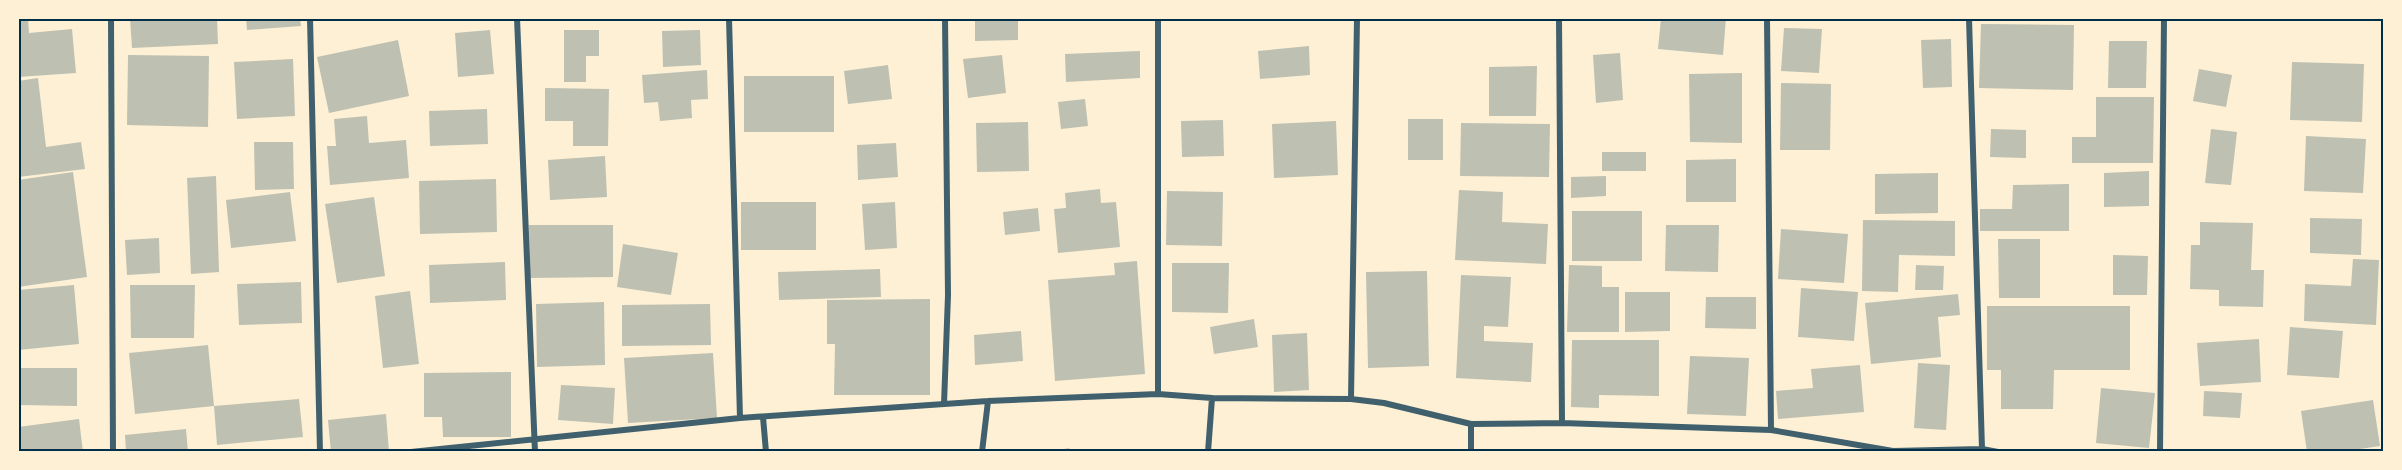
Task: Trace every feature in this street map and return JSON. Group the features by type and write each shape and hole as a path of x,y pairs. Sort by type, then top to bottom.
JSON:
{"street":[{"path":"111,18 113,452"},
{"path":"310,18 320,452"},
{"path":"518,18 534,452"},
{"path":"729,18 740,418"},
{"path":"944,404 948,295 945,18"},
{"path":"1158,18 1158,394"},
{"path":"1351,399 1356,18"},
{"path":"1559,18 1562,423"},
{"path":"1767,18 1771,430"},
{"path":"1969,18 1982,448"},
{"path":"2160,452 2164,18"},
{"path":"411,452 740,418 988,401 1158,394 1212,398 1351,399 1384,403 1471,424 1562,423 1771,430 1893,451 1982,448 1998,452"},
{"path":"1208,452 1212,398"},
{"path":"982,452 988,401"},
{"path":"763,417 765,452"},
{"path":"1471,424 1471,452"}],"building":[{"path":"18,18 28,18 29,33 72,29 76,73 18,77"},
{"path":"130,18 217,18 218,44 132,48"},
{"path":"246,18 300,18 301,26 247,30"},
{"path":"975,18 1018,18 1018,40 975,41"},
{"path":"1661,18 1726,18 1723,55 1658,49"},
{"path":"1981,24 2074,25 2073,90 1979,88"},
{"path":"1784,28 1822,29 1819,73 1781,71"},
{"path":"490,30 494,74 458,77 455,33"},
{"path":"564,30 599,30 599,56 586,56 586,82 564,82"},
{"path":"700,30 701,65 663,67 662,31"},
{"path":"1951,39 1952,87 1923,88 1921,40"},
{"path":"398,40 409,96 329,113 317,57"},
{"path":"2109,41 2147,41 2146,88 2108,88"},
{"path":"1309,46 1310,75 1260,79 1258,51"},
{"path":"1140,51 1140,78 1066,82 1065,54"},
{"path":"1620,53 1623,100 1596,103 1593,55"},
{"path":"128,55 209,56 208,127 127,125"},
{"path":"1002,55 1006,93 968,98 963,59"},
{"path":"293,59 295,116 237,119 234,62"},
{"path":"2292,62 2364,64 2362,122 2290,120"},
{"path":"888,65 892,99 848,104 844,71"},
{"path":"1537,66 1536,116 1489,116 1489,67"},
{"path":"2199,69 2232,75 2226,107 2193,101"},
{"path":"707,70 708,99 691,100 692,118 660,121 658,102 644,103 642,75"},
{"path":"1742,73 1742,143 1690,142 1689,74"},
{"path":"744,76 834,76 834,132 744,132"},
{"path":"38,78 46,147 81,142 85,169 18,177 18,81"},
{"path":"1781,83 1831,84 1830,150 1780,150"},
{"path":"545,88 609,89 608,146 573,146 573,121 545,121"},
{"path":"2096,97 2154,97 2153,163 2072,163 2072,137 2096,137"},
{"path":"1085,99 1088,126 1061,129 1058,102"},
{"path":"487,109 488,144 430,146 429,111"},
{"path":"367,116 369,143 406,140 409,178 330,185 327,146 336,146 334,119"},
{"path":"1408,119 1443,119 1443,160 1408,160"},
{"path":"1223,120 1224,156 1182,157 1181,121"},
{"path":"1336,121 1338,175 1274,178 1272,124"},
{"path":"1028,122 1029,171 977,172 976,123"},
{"path":"1461,123 1550,124 1549,177 1460,176"},
{"path":"1991,129 2026,130 2026,158 1990,157"},
{"path":"2211,129 2237,132 2231,185 2205,183"},
{"path":"2306,136 2366,139 2363,193 2304,191"},
{"path":"254,142 293,142 294,189 255,190"},
{"path":"896,143 898,177 858,180 857,145"},
{"path":"1602,152 1646,152 1646,171 1602,171"},
{"path":"605,156 607,197 550,200 548,160"},
{"path":"1736,159 1736,202 1686,202 1686,160"},
{"path":"2149,171 2149,206 2104,207 2104,173"},
{"path":"73,172 87,277 18,287 18,180"},
{"path":"1938,173 1938,213 1875,214 1875,174"},
{"path":"216,176 219,272 191,274 187,178"},
{"path":"1606,176 1606,196 1571,198 1571,177"},
{"path":"496,179 497,232 420,234 419,181"},
{"path":"2069,184 2069,231 1980,231 1980,209 2012,209 2013,185"},
{"path":"1100,189 1101,203 1116,202 1120,247 1058,253 1054,209 1066,208 1065,193"},
{"path":"1459,190 1503,192 1502,222 1548,224 1546,264 1455,260"},
{"path":"1167,191 1223,192 1222,246 1166,245"},
{"path":"290,192 296,241 231,248 226,200"},
{"path":"374,197 385,276 337,283 325,204"},
{"path":"741,202 816,202 816,250 741,250"},
{"path":"895,202 897,248 865,250 862,204"},
{"path":"1038,208 1040,231 1005,235 1003,212"},
{"path":"1572,211 1642,211 1642,261 1572,261"},
{"path":"2310,218 2362,219 2361,255 2310,253"},
{"path":"1863,220 1955,221 1955,256 1899,255 1898,292 1862,291"},
{"path":"2200,222 2253,223 2251,270 2264,270 2263,307 2219,306 2219,290 2190,289 2191,245 2200,245"},
{"path":"529,225 613,225 613,277 530,278"},
{"path":"1666,225 1719,225 1718,272 1665,271"},
{"path":"1781,229 1848,234 1844,283 1778,279"},
{"path":"159,238 160,273 127,275 125,240"},
{"path":"1998,239 2040,239 2040,298 1999,298"},
{"path":"623,244 678,253 671,295 617,287"},
{"path":"2113,255 2148,256 2147,295 2113,295"},
{"path":"2353,259 2379,260 2376,325 2304,321 2305,284 2351,286"},
{"path":"1137,261 1145,374 1055,381 1048,280 1115,275 1114,263"},
{"path":"505,262 506,300 430,303 429,265"},
{"path":"1172,263 1229,263 1228,313 1172,312"},
{"path":"1569,265 1602,266 1602,287 1619,287 1619,332 1567,332"},
{"path":"1916,265 1944,266 1943,290 1915,290"},
{"path":"880,269 881,297 779,300 778,272"},
{"path":"1427,271 1429,366 1368,368 1366,272"},
{"path":"1461,275 1511,277 1508,327 1484,326 1484,341 1533,343 1531,382 1456,378"},
{"path":"301,282 302,323 239,325 237,284"},
{"path":"74,285 79,344 18,350 18,290"},
{"path":"130,285 195,285 194,338 131,338"},
{"path":"1801,288 1858,292 1854,341 1798,337"},
{"path":"410,291 419,364 383,368 375,296"},
{"path":"1625,292 1670,292 1670,331 1625,332"},
{"path":"1958,294 1960,315 1938,317 1941,357 1871,364 1865,303"},
{"path":"1706,297 1756,297 1756,329 1705,328"},
{"path":"930,299 930,395 834,395 835,344 827,344 827,300"},
{"path":"604,302 605,365 537,367 536,304"},
{"path":"710,304 711,345 622,346 622,305"},
{"path":"1987,306 2130,306 2130,370 2054,370 2053,409 2001,409 2001,370 1987,370"},
{"path":"1254,319 1258,347 1214,354 1210,327"},
{"path":"2290,327 2343,331 2339,378 2287,375"},
{"path":"1021,331 1023,361 975,365 974,335"},
{"path":"1307,333 1309,390 1274,392 1272,335"},
{"path":"2259,339 2261,382 2200,386 2197,343"},
{"path":"1572,340 1659,340 1659,396 1599,395 1599,408 1571,407"},
{"path":"208,345 214,406 135,414 129,353"},
{"path":"713,353 717,418 628,423 624,358"},
{"path":"1690,356 1749,358 1746,416 1687,414"},
{"path":"1918,363 1950,365 1946,430 1914,428"},
{"path":"1860,365 1864,412 1778,419 1776,391 1813,388 1811,369"},
{"path":"18,368 77,368 77,406 18,405"},
{"path":"511,372 511,437 443,437 442,417 424,417 424,373"},
{"path":"561,385 615,388 613,424 558,420"},
{"path":"2101,388 2155,393 2149,448 2096,443"},
{"path":"2204,391 2242,393 2240,418 2203,416"},
{"path":"299,399 303,437 217,445 214,406"},
{"path":"2373,400 2380,446 2339,452 2307,452 2301,411"},
{"path":"386,414 389,452 331,452 328,420"},
{"path":"79,419 83,452 18,452 18,427"},
{"path":"186,429 188,452 126,452 125,435"},
{"path":"1069,448 1070,452 1054,452 1054,451"},
{"path":"1308,449 1308,452 1281,452 1281,450"}]}
